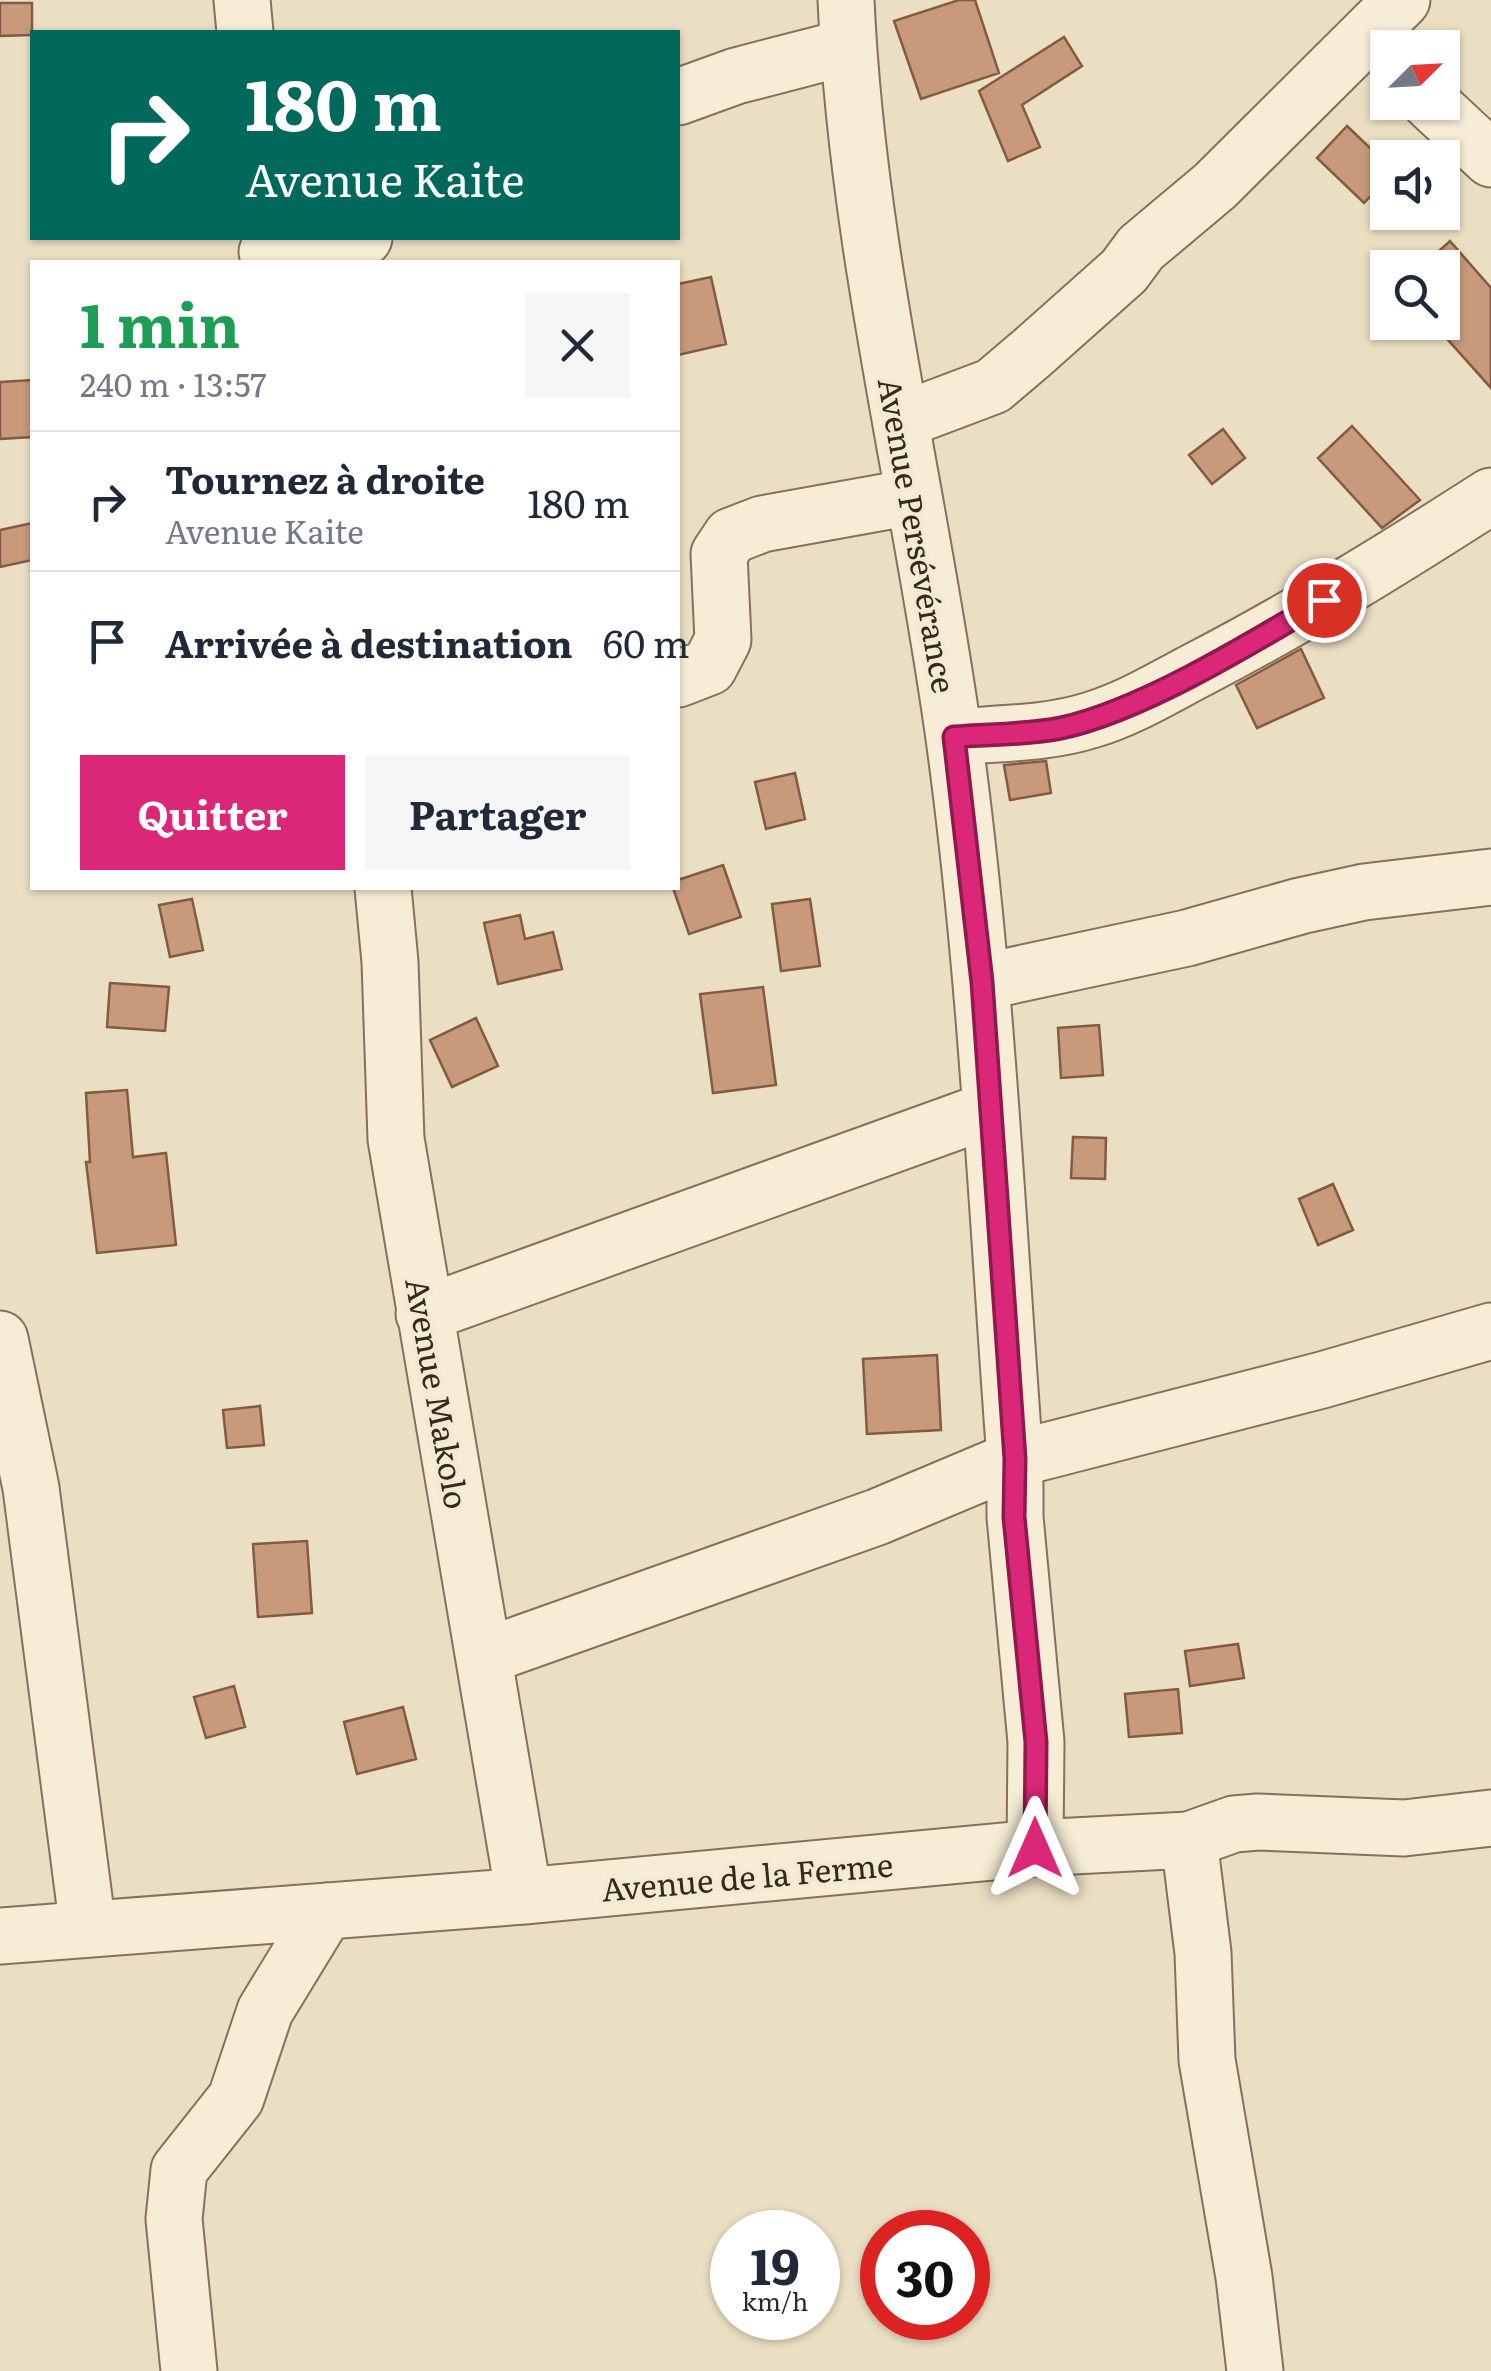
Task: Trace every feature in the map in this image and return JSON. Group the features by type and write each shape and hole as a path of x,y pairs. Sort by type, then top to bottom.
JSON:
{"street":[{"path":"242,0 245,30"},
{"path":"1387,30 1402,0"},
{"path":"680,96 736,76 847,23"},
{"name":"Avenue Persévérance","path":"847,23 884,336 902,420 954,737 982,982 1015,1459 1014,1517 1036,1742 1035,1848"},
{"path":"902,420 993,386 1124,271 1141,248 1370,57"},
{"path":"1449,120 1491,159"},
{"path":"266,251 329,248 357,240"},
{"path":"954,737 1058,729 1109,713 1270,632 1491,496"},
{"path":"680,678 709,667 723,640 719,554 731,536 762,524 912,497"},
{"path":"982,982 1188,938 1364,892 1491,877"},
{"name":"Avenue Makolo","path":"382,890 390,962 396,1139 524,1896"},
{"path":"424,1314 989,1110"},
{"path":"486,1656 877,1517 1015,1459 1302,1386 1491,1331"},
{"path":"0,1338 30,1488 88,1929"},
{"name":"Avenue de la Ferme","path":"0,1936 524,1896 1035,1848 1190,1840 1234,1824 1258,1822 1404,1828 1491,1818"},
{"path":"1190,1840 1203,1953 1206,2060 1244,2277 1255,2371"},
{"path":"188,2371 174,2220 180,2170 236,2098 265,2011 326,1911"}],"building":[{"path":"959,0 975,0 999,73 921,99 894,21"},
{"path":"0,3 32,3 30,35 0,36"},
{"path":"1064,37 1082,66 1022,105 1040,147 1008,161 979,91"},
{"path":"1347,126 1370,148 1370,197 1364,203 1317,158"},
{"path":"1450,241 1458,250 1440,250"},
{"path":"1460,252 1491,288 1491,388 1448,340 1460,340"},
{"path":"711,277 726,344 680,355 680,284"},
{"path":"30,380 30,437 0,439 0,382"},
{"path":"1352,426 1420,500 1382,528 1318,458"},
{"path":"1223,429 1245,458 1212,484 1189,455"},
{"path":"30,523 30,560 0,567 0,530"},
{"path":"1301,649 1324,698 1257,728 1236,685"},
{"path":"1046,761 1051,793 1010,800 1004,765"},
{"path":"795,773 805,819 766,829 755,782"},
{"path":"723,865 741,917 689,934 674,890 680,890 680,879"},
{"path":"192,899 203,950 170,957 159,905"},
{"path":"810,899 820,966 781,971 772,904"},
{"path":"520,915 525,939 553,932 562,969 498,984 484,923"},
{"path":"110,983 169,987 165,1031 107,1027"},
{"path":"763,987 776,1085 713,1093 700,994"},
{"path":"476,1018 498,1066 452,1087 430,1040"},
{"path":"1099,1025 1103,1075 1061,1078 1058,1028"},
{"path":"127,1090 133,1157 166,1153 176,1245 97,1253 86,1162 90,1162 86,1093"},
{"path":"1073,1137 1106,1138 1105,1179 1071,1178"},
{"path":"1333,1184 1353,1230 1318,1245 1299,1199"},
{"path":"937,1355 941,1430 867,1434 863,1359"},
{"path":"260,1406 264,1445 227,1448 223,1410"},
{"path":"307,1541 312,1613 258,1617 253,1544"},
{"path":"1238,1644 1244,1678 1190,1686 1185,1651"},
{"path":"234,1686 245,1727 206,1738 194,1697"},
{"path":"1178,1689 1182,1733 1129,1737 1125,1694"},
{"path":"403,1707 416,1759 357,1774 344,1722"}],"route":[{"path":"1035,1848 1036,1742 1014,1517 1015,1459 982,982 954,737 1058,729 1094,719 1270,632 1324,600"}]}
